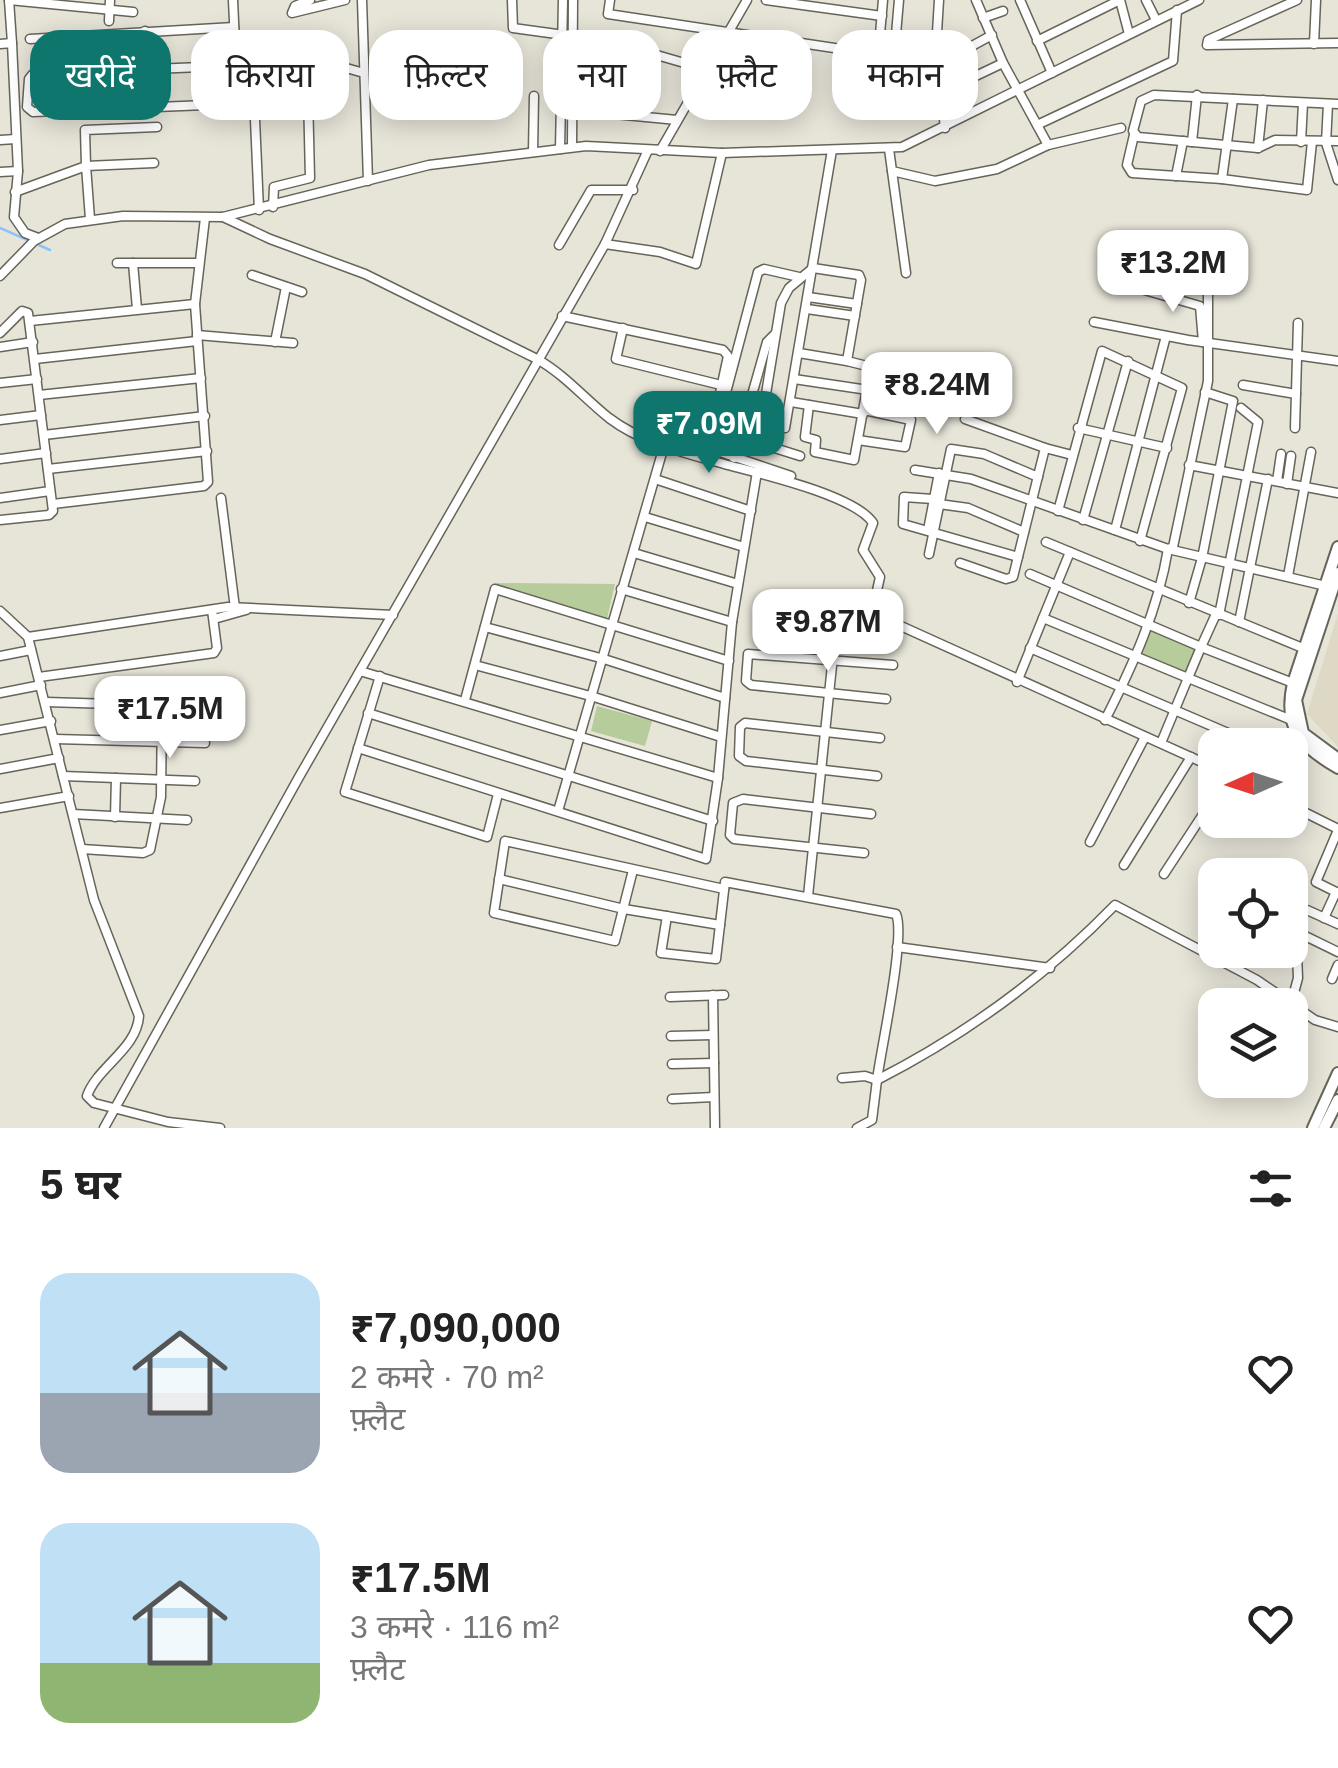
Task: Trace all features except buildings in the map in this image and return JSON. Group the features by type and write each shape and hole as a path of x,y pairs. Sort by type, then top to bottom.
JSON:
{"main road":[{"path":"1338,547 1296,708 1304,733 1338,759"},
{"path":"1338,574 1304,649 1293,683 1289,718 1300,742 1338,768"},
{"path":"1313,1128 1338,1073"},
{"path":"1324,1128 1338,1100"}],"street":[{"path":"36,239 18,226 14,205 18,171 8,0 110,5 133,12"},
{"path":"171,31 234,28 233,0"},
{"path":"310,0 294,6 292,14 345,0"},
{"path":"362,0 368,181"},
{"path":"512,0 513,28 543,32"},
{"path":"563,0 566,30"},
{"path":"567,30 572,0"},
{"path":"610,0 608,14 712,30"},
{"path":"726,30 746,0"},
{"path":"766,0 882,16"},
{"path":"880,30 884,0"},
{"path":"812,44 894,56 899,0"},
{"path":"940,0 936,49 945,128"},
{"path":"976,0 1003,63 1048,145"},
{"path":"1020,0 1052,73"},
{"path":"1037,40 1120,0 1129,34"},
{"path":"1146,0 1156,20"},
{"path":"0,276 36,239 65,224 90,219 223,217 429,165 572,148 722,153 889,149 945,128 1180,6 1199,0"},
{"path":"1296,0 1208,40 1207,45 1338,43"},
{"path":"1314,44 1316,0"},
{"path":"110,5 110,20"},
{"path":"1037,125 1173,61 1180,6"},
{"path":"983,18 1003,11"},
{"path":"978,43 992,35"},
{"path":"0,44 12,44"},
{"path":"978,75 1003,63"},
{"path":"349,69 364,74"},
{"path":"0,76 13,75"},
{"path":"30,76 30,111"},
{"path":"1312,142 1307,190 1128,171 1139,106 1146,98 1162,94 1197,95 1333,104 1326,143 1338,180"},
{"path":"1176,176 1197,95"},
{"path":"532,152 534,96"},
{"path":"1222,179 1232,98"},
{"path":"1258,148 1263,100"},
{"path":"1301,142 1304,104"},
{"path":"0,109 14,108"},
{"path":"660,151 681,115"},
{"path":"661,118 678,120"},
{"path":"83,120 83,126"},
{"path":"257,120 260,210"},
{"path":"273,206 274,187 310,178 309,120"},
{"path":"560,149 562,120"},
{"path":"571,120 572,148"},
{"path":"90,219 85,130 157,126"},
{"path":"892,170 935,182 1008,166 1048,145 1121,128"},
{"path":"1134,135 1258,148 1275,140 1338,141"},
{"path":"0,140 16,139"},
{"path":"889,149 906,272"},
{"path":"104,1128 604,244 648,150"},
{"path":"785,428 832,150"},
{"path":"604,244 660,252 696,264 722,153"},
{"path":"15,192 86,166 154,162"},
{"path":"0,172 18,171"},
{"path":"559,245 592,190 632,190"},
{"path":"0,205 14,205"},
{"path":"223,217 365,274 538,359 557,370 611,419 664,446 791,476"},
{"path":"53,504 204,486 208,482 195,304 205,218"},
{"path":"117,263 199,264"},
{"path":"133,263 137,309"},
{"path":"758,442 767,342 774,335 783,298 799,277 812,268 860,276 847,361"},
{"path":"799,277 764,269 758,273 711,449 732,462 822,494 871,519 873,526 863,550 878,571 881,583 872,613 1017,682 1198,760"},
{"path":"252,274 302,292"},
{"path":"275,342 286,287"},
{"path":"1142,289 1200,306 1206,343"},
{"path":"1168,550 1174,548 1205,392 1208,294"},
{"path":"808,297 857,304"},
{"path":"30,321 195,304"},
{"path":"807,309 855,316"},
{"path":"0,332 22,312 28,313 53,504 49,515 0,520"},
{"path":"562,316 624,328 723,350 728,356 721,389 616,359 624,328"},
{"path":"1094,322 1206,343 1338,361"},
{"path":"1295,428 1298,323"},
{"path":"1115,530 1166,336"},
{"path":"35,359 197,338 292,344"},
{"path":"0,346 33,342"},
{"path":"1058,511 1102,351 1182,388 1140,541"},
{"path":"799,353 871,366 853,460 815,453 816,440 804,437 809,405"},
{"path":"1083,520 1104,435 1128,362"},
{"path":"39,395 201,378"},
{"path":"0,383 37,379"},
{"path":"794,379 868,390"},
{"path":"1243,385 1296,394"},
{"path":"732,462 760,390"},
{"path":"1188,602 1202,558 1234,401 1205,392"},
{"path":"790,402 911,420 905,447 858,440"},
{"path":"1161,743 1218,615 1232,564 1258,422 1241,408"},
{"path":"0,420 41,415"},
{"path":"44,435 205,416"},
{"path":"965,419 1072,455"},
{"path":"1078,428 1167,448"},
{"path":"740,437 800,456"},
{"path":"558,810 664,446"},
{"path":"960,563 1008,579 1018,556 1046,448"},
{"path":"929,554 942,473 951,449 984,454 1038,477"},
{"path":"48,469 206,451"},
{"path":"1288,576 1311,452"},
{"path":"0,458 46,453"},
{"path":"1239,622 1286,455"},
{"path":"1189,465 1338,493"},
{"path":"915,470 942,473 1168,550 1330,587"},
{"path":"358,748 706,859 718,778 732,622 757,472"},
{"path":"655,479 751,511"},
{"path":"0,498 50,490"},
{"path":"1018,556 903,524 903,502 906,496 968,508 1024,532"},
{"path":"221,498 235,608"},
{"path":"645,517 744,548"},
{"path":"1046,542 1304,649"},
{"path":"1104,720 1150,624 1162,590 1168,550"},
{"path":"1017,682 1070,552"},
{"path":"634,553 738,584"},
{"path":"1030,574 1293,683"},
{"path":"465,700 495,589 729,660"},
{"path":"622,589 732,622"},
{"path":"213,614 235,608 393,615"},
{"path":"28,638 246,610"},
{"path":"1,613 28,638 98,912 139,1016 135,1032 88,1091 90,1100 176,1124 220,1128"},
{"path":"0,694 40,681 214,653 218,648 213,614"},
{"path":"1044,618 1289,718"},
{"path":"808,896 836,622 888,633"},
{"path":"485,627 604,659 725,698"},
{"path":"1030,648 1216,728"},
{"path":"0,656 31,650"},
{"path":"886,700 748,684 748,654 892,665"},
{"path":"474,665 594,696 721,737"},
{"path":"360,671 718,778"},
{"path":"380,676 345,792 486,837 498,794"},
{"path":"46,702 210,707"},
{"path":"82,849 146,853 158,819 162,706"},
{"path":"368,713 713,821"},
{"path":"0,730 51,721"},
{"path":"876,776 746,762 738,756 738,740 744,723 880,738"},
{"path":"1090,842 1145,737"},
{"path":"55,739 205,743"},
{"path":"1124,864 1191,757"},
{"path":"0,769 59,758"},
{"path":"64,776 194,781"},
{"path":"115,816 116,778"},
{"path":"0,808 68,796"},
{"path":"864,854 734,838 730,835 733,802 743,798 871,814"},
{"path":"73,814 187,820"},
{"path":"1308,814 1338,830 1316,882 1337,892 1324,918"},
{"path":"1164,874 1198,822"},
{"path":"633,870 615,941 494,913 504,842 724,889"},
{"path":"499,879 624,909 720,925"},
{"path":"667,916 661,953 716,959 725,882 896,914 897,946 872,1120 857,1128"},
{"path":"842,1078 865,1076 878,1080 958,1036 1050,968 1115,906 1268,988"},
{"path":"1308,910 1338,924"},
{"path":"1308,937 1338,952"},
{"path":"897,946 1050,968"},
{"path":"1332,979 1338,966"},
{"path":"713,995 715,1128"},
{"path":"670,996 724,995"},
{"path":"1308,1015 1338,1027"},
{"path":"672,1036 714,1034"},
{"path":"672,1064 714,1063"},
{"path":"672,1099 714,1098"}],"shaded area":[{"path":"1338,613 1338,747 1307,714"}],"green space":[{"path":"493,583 615,584 607,619"},
{"path":"1149,628 1197,647 1186,674 1139,655"},
{"path":"597,706 652,721 645,746 591,731"}],"waterway":[{"path":"0,228 50,250"}]}
